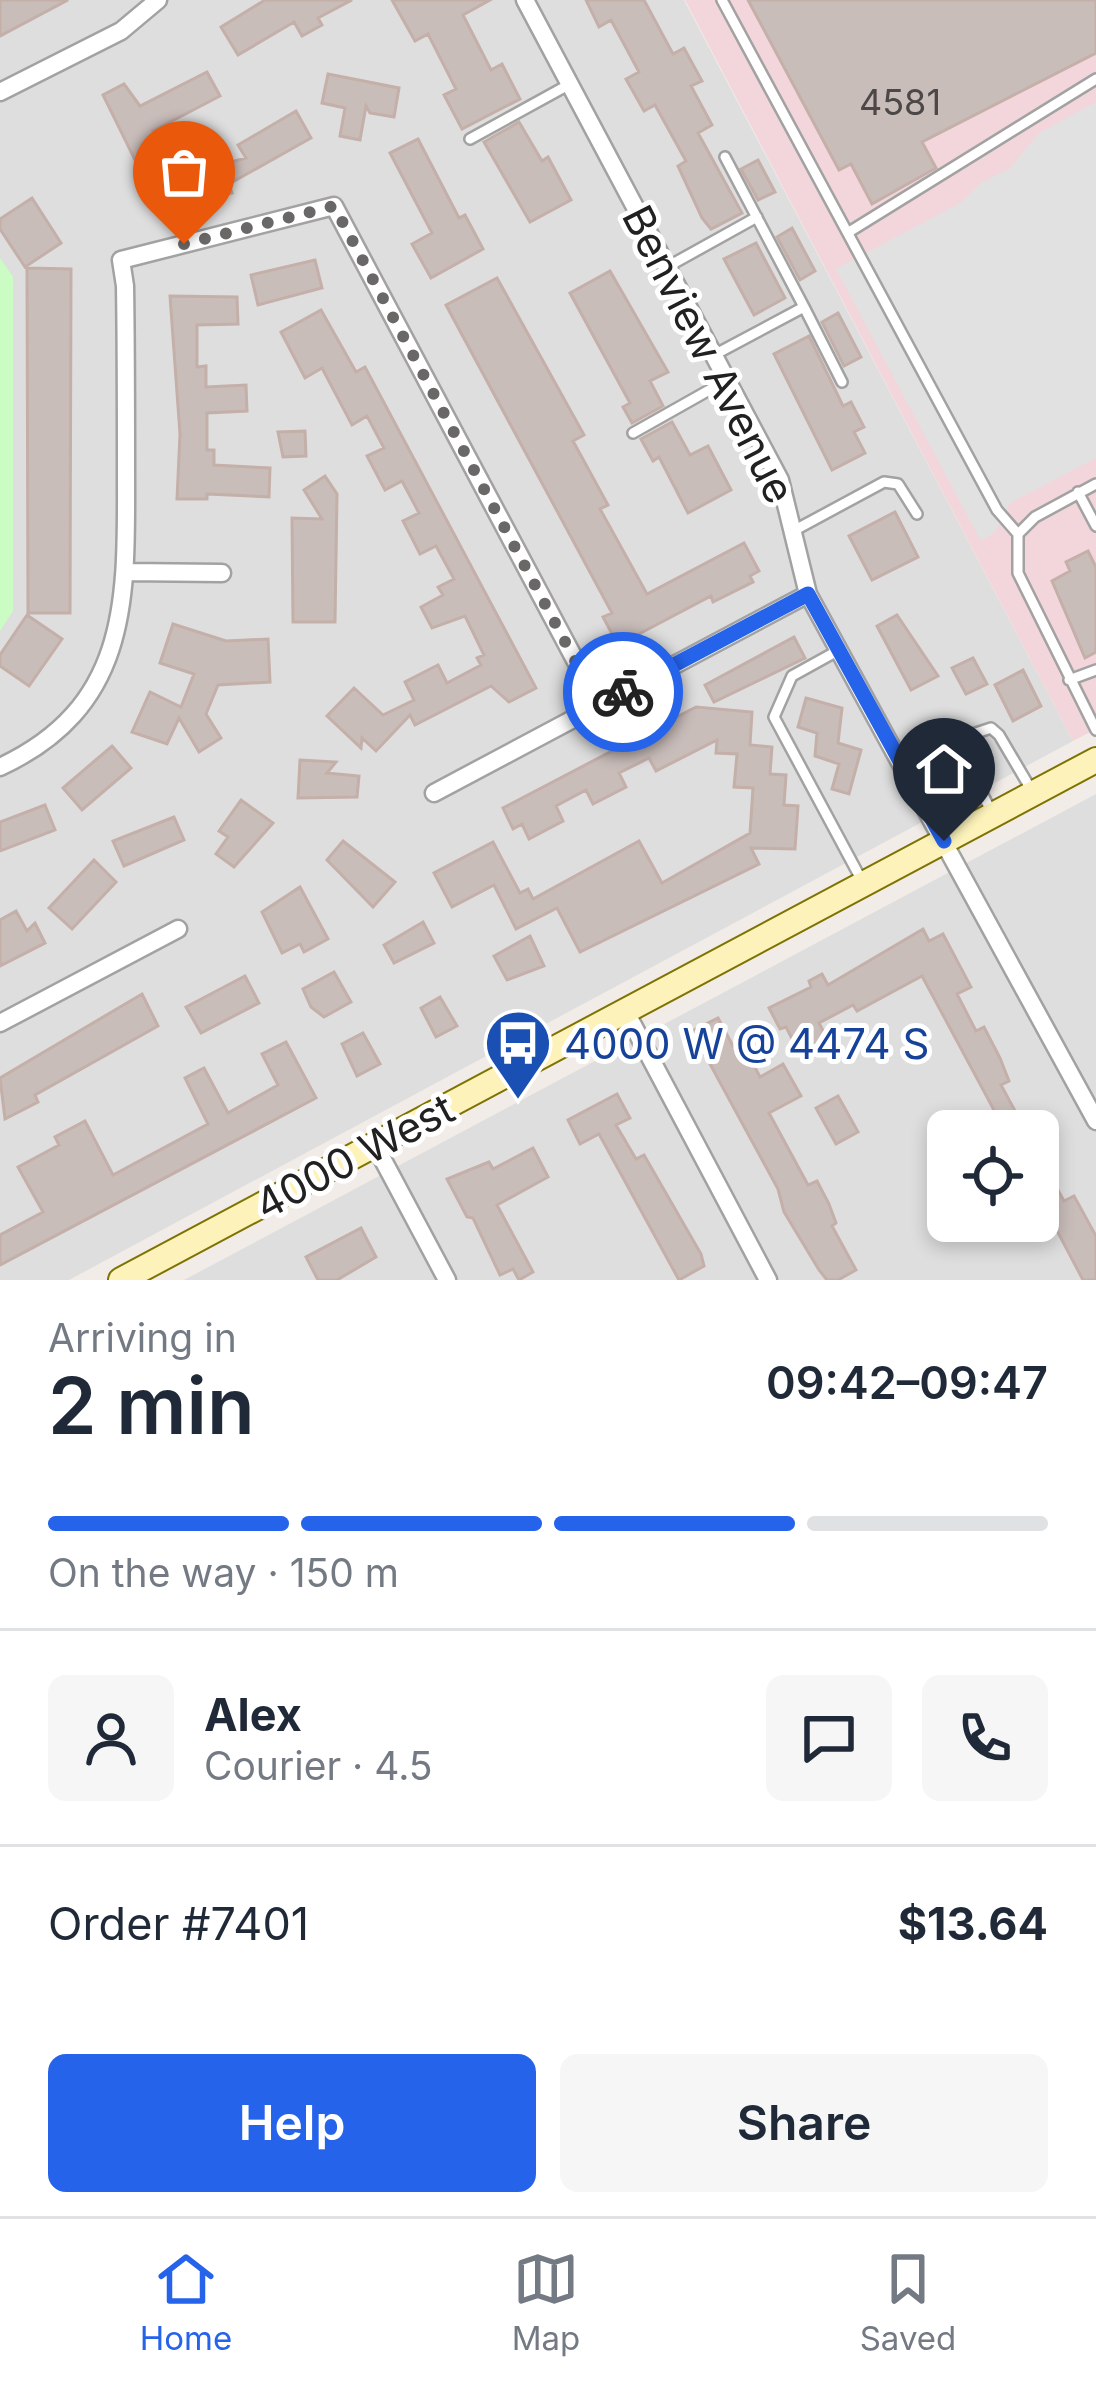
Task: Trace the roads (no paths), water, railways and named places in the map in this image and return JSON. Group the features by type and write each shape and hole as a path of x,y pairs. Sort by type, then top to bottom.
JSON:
{"street":[{"path":"0,92 121,31 158,0"},
{"name":"Benview Avenue","path":"525,0 780,480 808,594 1096,1120"},
{"path":"0,767 46,739 92,688 124,609 121,260 334,206 598,704"},
{"path":"126,572 222,572"},
{"path":"434,793 808,594"},
{"name":"4000 West","path":"121,1280 1096,760"},
{"path":"0,1023 178,928"},
{"path":"626,1012 768,1280"},
{"path":"375,1145 447,1280"}],"lane":[{"path":"722,0 997,510 1018,534 1018,573 1096,730"},
{"path":"849,232 1096,79"},
{"path":"470,139 569,84"},
{"path":"725,157 842,382"},
{"path":"667,267 757,217"},
{"path":"714,355 804,307"},
{"path":"633,433 728,380"},
{"path":"795,530 884,482 898,484 917,514"},
{"path":"1018,534 1096,484"},
{"path":"1078,492 1096,526"},
{"path":"839,650 792,676 774,717 864,884"},
{"path":"1070,680 1096,670"},
{"path":"993,815 962,753 973,734 991,728 999,735 1034,794"}],"place":[{"name":"4000 W @ 4474 S","path":"518,1102"}]}
